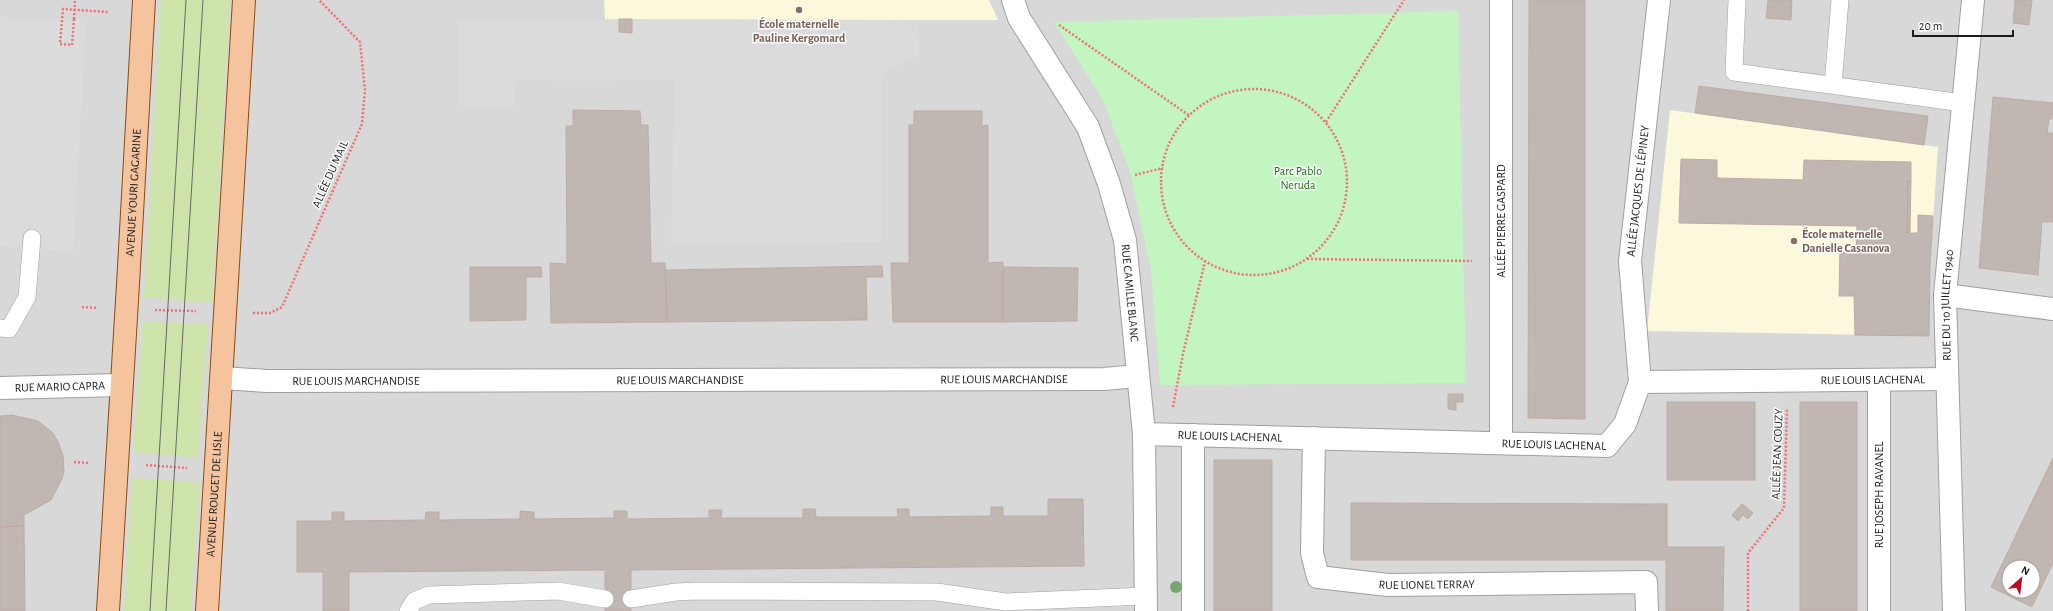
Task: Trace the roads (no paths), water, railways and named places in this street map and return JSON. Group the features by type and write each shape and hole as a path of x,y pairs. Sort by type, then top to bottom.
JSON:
{"main road":[{"name":"AVENUE YOURI GAGARINE","path":"120,385 127,309 144,0"},
{"path":"222,378 244,0"},
{"name":"AVENUE ROUGET DE LISLE","path":"207,611 222,378"},
{"path":"108,611 120,385"}],"street":[{"name":"RUE CAMILLE BLANC","path":"1013,0 1019,18 1088,127 1109,184 1125,240 1144,434 1146,603"},
{"name":"ALLÉE PIERRE GASPARD","path":"1501,0 1501,443"},
{"name":"ALLÉE JACQUES DE LÉPINEY","path":"1640,382 1630,261 1659,0"},
{"name":"RUE DU 10 JUILLET 1940","path":"1954,611 1945,295 1973,0"},
{"path":"1945,295 2053,309"},
{"name":"RUE LOUIS MARCHANDISE","path":"222,378 267,381 1088,379 1138,376"},
{"name":"RUE LOUIS LACHENAL","path":"1144,434 1607,446 1625,424 1640,382 1947,379"},
{"name":"RUE JOSEPH RAVANEL","path":"1879,380 1879,611"},
{"name":"RUE MARIO CAPRA","path":"0,388 120,385"},
{"path":"1193,435 1193,611"},
{"name":"RUE LIONEL TERRAY","path":"1314,438 1312,553 1318,577 1388,585 1646,582 1647,611"}],"lane":[{"path":"1737,0 1734,72 1963,103"},
{"path":"1833,86 1840,0"},
{"path":"0,328 9,328 27,297 32,238"},
{"path":"408,611 414,601 429,595 558,591 605,599"},
{"path":"631,599 676,592 697,591 938,592 1006,602 1146,603"}],"tram line":[{"path":"150,611 186,0"},
{"path":"166,611 203,0"}],"place":[{"name":"École maternelle Pauline Kergomard","path":"799,10"},
{"name":"École maternelle Danielle Casanova","path":"1794,241"}],"park label":[{"name":"Parc Pablo Neruda","path":"1298,178"}]}
